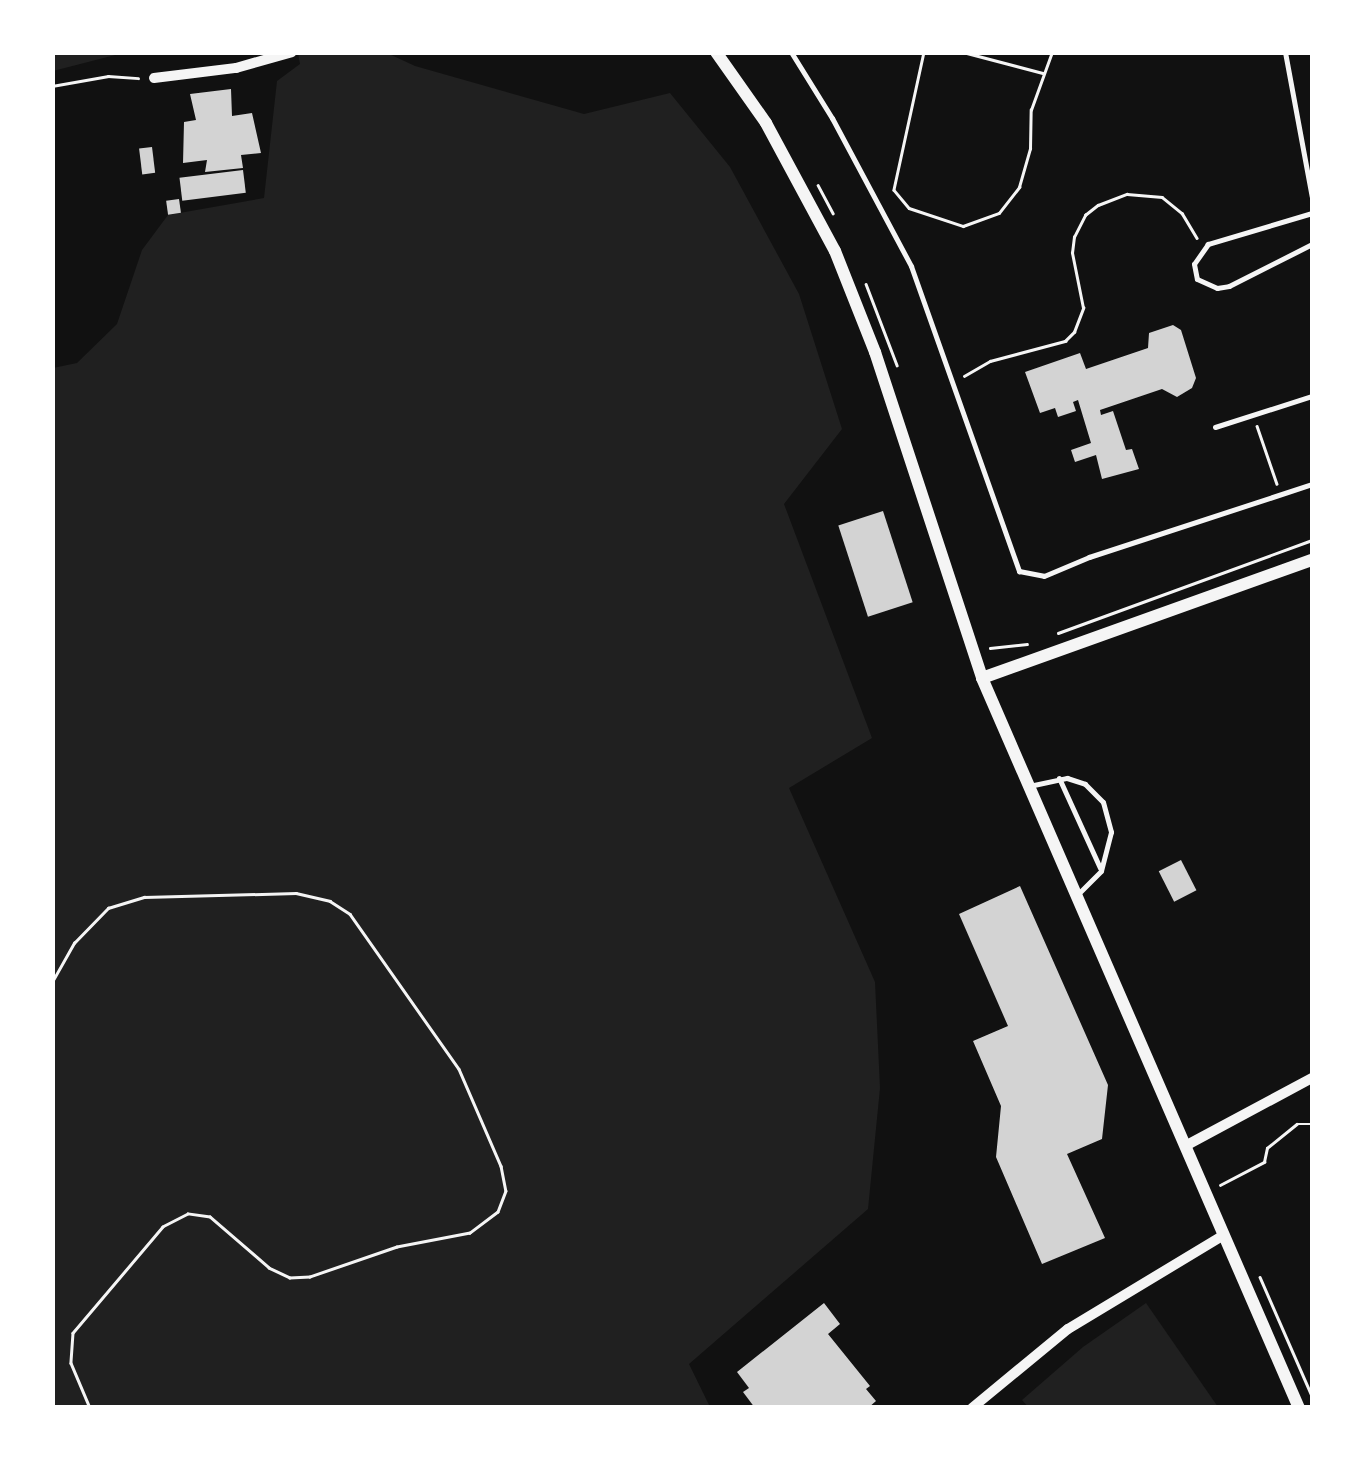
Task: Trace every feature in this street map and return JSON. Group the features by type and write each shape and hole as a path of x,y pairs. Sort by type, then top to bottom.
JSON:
{"street":[{"path":"154,78 236,68 292,52"},
{"path":"719,54 766,123 835,250 875,352 982,678 1299,1408"},
{"path":"982,678 1312,560"},
{"path":"1187,1145 1312,1078"},
{"path":"972,1408 1068,1330 1224,1235"}],"lane":[{"path":"792,52 911,266 954,382 1008,549 1019,571 1044,576 1089,557 1312,484"},
{"path":"1285,52 1312,197"},
{"path":"1312,214 1202,249 1194,264 1197,279 1217,288 1272,268 1312,244"},
{"path":"1216,427 1312,396"},
{"path":"1026,786 1060,778 1085,784 1103,802 1111,832 1101,871 1075,896"},
{"path":"1060,778 1101,871"}],"path":[{"path":"924,52 894,190 909,208 963,226 999,213 1019,187 1030,149 1031,110 1052,52"},
{"path":"963,52 1044,73"},
{"path":"52,86 108,76 154,78"},
{"path":"814,176 839,226"},
{"path":"954,382 990,361 1064,340 1074,332 1083,308 1072,253 1074,237 1078,224 1098,205 1127,194 1162,196 1182,212 1202,249"},
{"path":"864,280 898,370"},
{"path":"1253,415 1281,495"},
{"path":"1047,637 1312,540"},
{"path":"983,636 998,670"},
{"path":"989,648 1009,650 1030,644"},
{"path":"52,982 74,943 108,908 144,897 296,893 330,900 350,914 458,1069 501,1166 506,1191 498,1212 470,1232 438,1242 397,1247 310,1277 290,1278 270,1268 210,1218 188,1214 163,1227 73,1333 71,1363 90,1408"},
{"path":"1219,1186 1264,1162 1267,1148 1288,1130 1297,1124 1312,1124"},
{"path":"1257,1269 1312,1396"}],"shaded area":[{"path":"53,52 123,52 123,53 53,71"},
{"path":"298,53 387,53 415,66 584,114 670,93 730,167 799,294 842,429 784,504 872,738 789,788 875,982 880,1088 868,1209 689,1364 710,1407 53,1408 53,368 77,363 117,324 142,250 168,215 264,198 277,81 300,64"},
{"path":"1146,1303 1218,1407 1029,1408 1022,1400 1083,1347"}],"building":[{"path":"231,89 232,116 252,113 261,153 241,155 243,168 205,172 207,160 183,163 184,122 196,120 190,94"},
{"path":"152,147 155,173 142,174 139,149"},
{"path":"243,170 246,193 182,201 179,178"},
{"path":"179,199 181,213 168,215 166,201"},
{"path":"1173,325 1181,330 1196,378 1192,388 1177,397 1162,389 1100,410 1101,415 1113,411 1126,450 1132,449 1139,469 1102,479 1096,455 1075,462 1071,450 1091,443 1078,400 1073,402 1076,411 1058,417 1055,408 1040,413 1025,372 1080,353 1086,369 1148,348 1149,333"},
{"path":"883,511 913,602 868,617 838,526"},
{"path":"1181,860 1196,890 1174,902 1159,871"},
{"path":"1020,886 1108,1085 1102,1139 1067,1154 1105,1238 1042,1264 996,1157 1001,1106 973,1041 1008,1026 959,914"},
{"path":"824,1303 840,1324 828,1334 870,1386 866,1389 876,1401 868,1408 755,1408 743,1392 749,1388 737,1372"}]}
